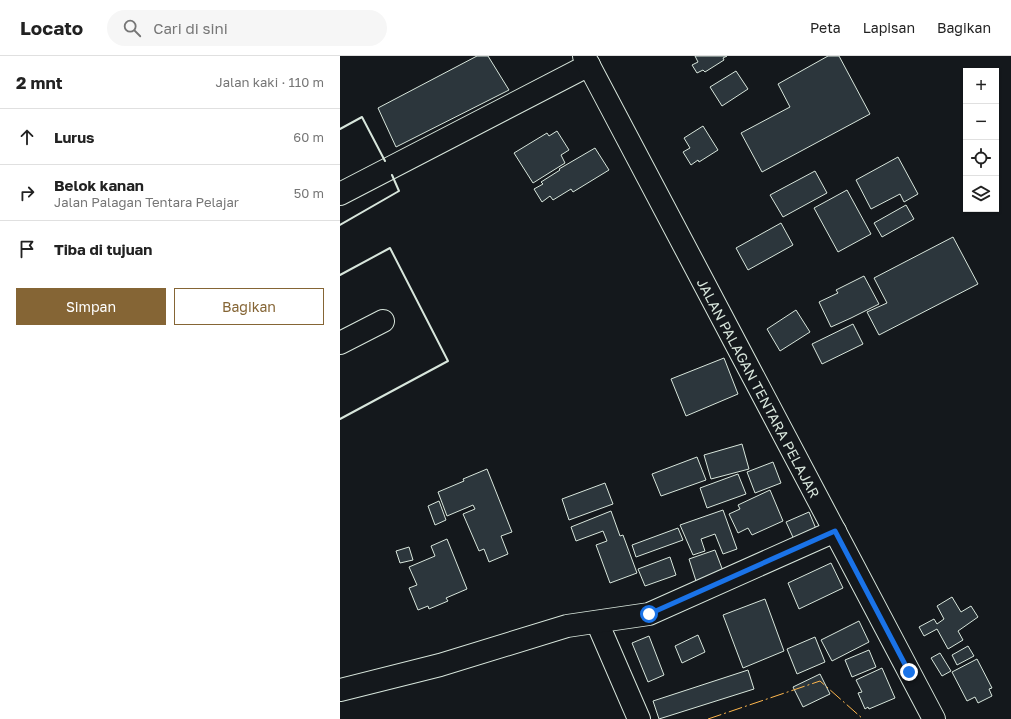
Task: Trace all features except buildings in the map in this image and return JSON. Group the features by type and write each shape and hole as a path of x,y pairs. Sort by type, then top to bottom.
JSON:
{"street":[{"path":"340,194 586,60"},
{"name":"JALAN PALAGAN TENTARA PELAJAR","path":"586,60 934,719"},
{"path":"340,343 383,321"},
{"path":"340,690 440,665 567,626 649,614 835,531"},
{"path":"597,622 639,719"}],"wall":[{"path":"340,129 362,117 385,161"},
{"path":"340,225 399,191 392,175"},
{"path":"340,275 390,248 448,361 340,419"}],"power":[{"path":"708,719 820,681 863,719"}],"route":[{"path":"649,614 835,531 909,672"}]}
